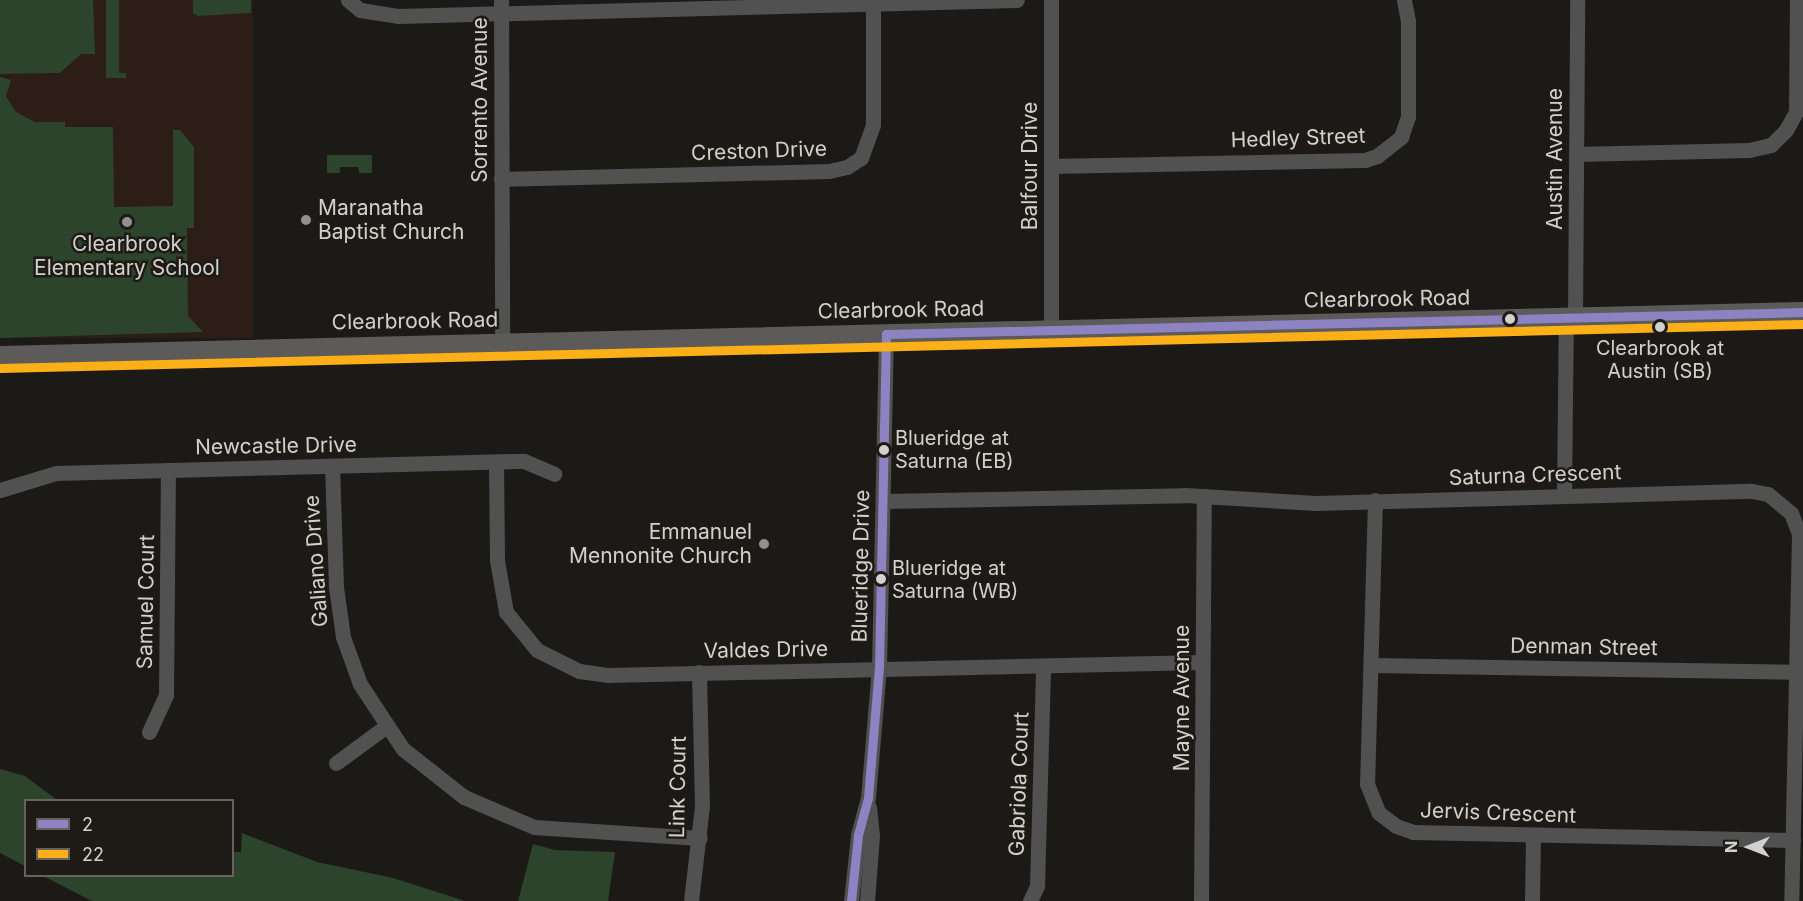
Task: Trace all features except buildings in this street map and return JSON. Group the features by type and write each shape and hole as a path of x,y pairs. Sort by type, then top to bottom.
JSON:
{"main road":[{"name":"Clearbrook Road","path":"0,356 1803,312"}],"street":[{"path":"348,0 360,10 377,15 501,7 1017,0"},
{"name":"Balfour Drive","path":"1051,0 1051,331"},
{"name":"Hedley Street","path":"1051,166 1365,160 1377,156 1401,137 1408,117 1408,21 1404,0"},
{"name":"Austin Avenue","path":"1564,495 1576,154 1576,0"},
{"path":"1576,154 1749,150 1771,145 1796,112 1797,0"},
{"name":"Creston Drive","path":"501,179 829,171 847,167 861,158 873,125 873,3"},
{"name":"Sorrento Avenue","path":"501,7 502,343"},
{"name":"Blueridge Drive","path":"851,901 858,835 868,798 879,668 886,334"},
{"name":"Newcastle Drive","path":"0,490 56,473 524,461 554,474"},
{"name":"Valdes Drive","path":"496,462 500,591 506,612 520,633 555,662 579,671 607,675 1202,662"},
{"name":"Galiano Drive","path":"332,466 336,587 343,637 360,684 386,727 415,760 464,797 534,827 700,838"},
{"name":"Samuel Court","path":"149,732 166,695 168,470"},
{"name":"Saturna Crescent","path":"884,501 1204,496 1316,503 1752,491 1780,501 1791,513 1799,534 1791,901"},
{"name":"Mayne Avenue","path":"1201,901 1204,496"},
{"name":"Jervis Crescent","path":"1375,500 1367,784 1379,813 1396,826 1413,832 1792,840"},
{"name":"Denman Street","path":"1371,665 1796,672"},
{"name":"Gabriola Court","path":"1030,901 1037,886 1043,666"},
{"name":"Link Court","path":"691,901 700,838 699,672"},
{"path":"336,763 386,727"},
{"name":"Blueridge Drive","path":"867,901 872,836 868,798"},
{"path":"1532,901 1533,836"}],"shaded area":[{"name":"Clearbrook Elementary School","path":"0,0 253,0 253,338 0,338"}],"green space":[{"path":"0,0 93,0 95,54 81,54 60,73 0,74"},
{"path":"106,0 119,0 119,73 126,73 126,78 106,78"},
{"path":"193,0 251,0 251,13 198,16 193,13"},
{"path":"0,77 11,80 6,96 16,112 35,122 65,122 65,127 113,127 114,207 173,206 173,130 180,130 194,147 194,228 187,228 188,316 203,332 0,338"},
{"path":"327,155 372,155 372,173 359,173 358,167 340,167 340,173 327,173"},
{"path":"0,769 25,776 56,799 24,799 24,865 0,853"},
{"path":"242,833 317,862 393,878 465,901 92,901 45,877 234,877 234,852 241,852"},
{"path":"533,844 555,850 615,852 608,901 518,901"}],"transit line":[{"name":"2","path":"886,334 1803,312"},
{"name":"22","path":"0,368 1803,324"},
{"name":"2","path":"851,901 858,835 868,798 879,668 886,334"}],"place":[{"name":"Maranatha Baptist Church","path":"306,220"},
{"name":"Clearbrook Elementary School","path":"127,222"},
{"name":"Clearbrook at Austin (SB)","path":"1660,327"},
{"name":"Blueridge at Saturna (EB)","path":"884,450"},
{"name":"Emmanuel Mennonite Church","path":"764,544"},
{"name":"Blueridge at Saturna (WB)","path":"881,579"}]}
